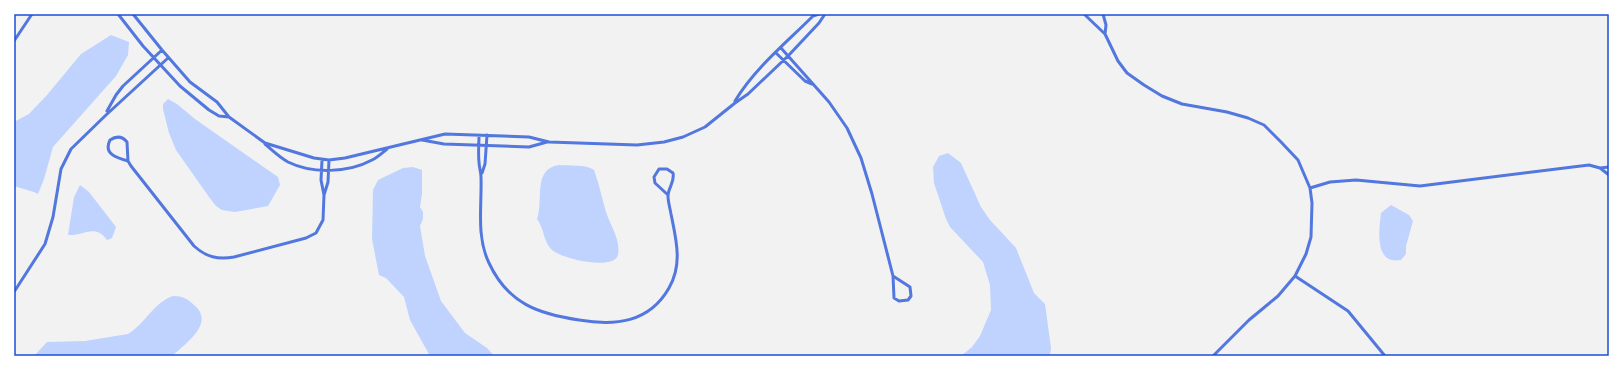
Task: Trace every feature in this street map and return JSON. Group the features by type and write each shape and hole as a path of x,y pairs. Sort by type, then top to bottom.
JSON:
{"street":[{"path":"14,41 32,14"},
{"path":"118,14 128,28 180,86 209,110 219,116 229,117"},
{"path":"133,14 168,58 190,82 217,102 229,117 278,156 288,162 305,168 340,170 359,166 374,159 389,148"},
{"path":"734,103 744,86 781,48 814,16 818,14"},
{"path":"264,144 304,156 329,160 345,158 445,134 529,136 549,142 637,145 664,142 683,137 705,127 734,103 748,94 788,56 819,23 825,14"},
{"path":"1084,14 1105,34 1118,61 1127,73 1156,92 1182,104 1227,112 1248,118 1264,126 1298,160 1310,188 1312,203 1311,237 1306,254 1294,276 1278,296 1249,320 1213,356"},
{"path":"1103,14 1106,24 1105,34"},
{"path":"781,48 829,102 847,128 860,158 872,194 893,276 894,298 899,301 908,300 911,296 910,287 893,276"},
{"path":"106,115 116,95 123,86 162,50"},
{"path":"776,53 805,80 812,84"},
{"path":"14,292 45,244 52,217 61,169 66,157 106,115 168,58"},
{"path":"479,135 479,163 481,175 480,221 482,244 489,263 503,286 523,303 538,311 597,323 618,322 641,315 659,301 670,286 676,269 678,252 668,195 673,182 673,173 667,169 659,169 656,172 654,180 668,195"},
{"path":"481,175 485,164 487,135"},
{"path":"128,161 115,157 109,152 107,147 110,140 119,137 124,138 127,142 128,161 194,246 205,254 217,258 234,257 312,236 319,230 323,220 324,195 321,180 322,160"},
{"path":"422,140 444,144 530,147 549,142"},
{"path":"324,195 328,185 329,160"},
{"path":"1310,188 1330,182 1356,180 1420,186 1568,167 1589,165 1600,168 1609,167"},
{"path":"1600,168 1609,175"},
{"path":"1294,276 1348,311 1385,356"}],"water":[{"path":"111,35 129,42 128,55 116,76 53,147 38,194 14,186 14,122 29,114 81,54"},
{"path":"168,99 278,177 280,185 268,206 235,212 222,210 216,206 176,150 169,133 163,109 163,104"},
{"path":"948,153 961,163 981,207 990,220 1016,248 1034,293 1045,304 1051,348 1050,356 961,356 972,347 980,336 991,310 990,285 983,262 950,227 934,183 933,167 939,156"},
{"path":"559,165 582,166 594,170 606,212 618,244 618,255 614,260 597,263 575,260 556,253 548,245 537,219 539,211 540,186 545,172"},
{"path":"413,167 422,170 422,194 420,207 423,212 423,219 420,226 425,256 441,301 465,333 487,348 494,356 430,356 410,320 404,297 386,278 379,275 372,239 373,190 378,180 403,168"},
{"path":"80,185 89,192 116,227 112,238 107,240 103,235 94,231 68,235 74,197"},
{"path":"1391,205 1409,215 1413,221 1406,246 1406,254 1401,260 1392,260 1386,257 1382,252 1380,245 1379,228 1381,213"},
{"path":"173,296 183,297 190,301 200,313 202,319 196,333 172,356 34,356 47,342 85,341 128,334 140,325 160,303"}]}
